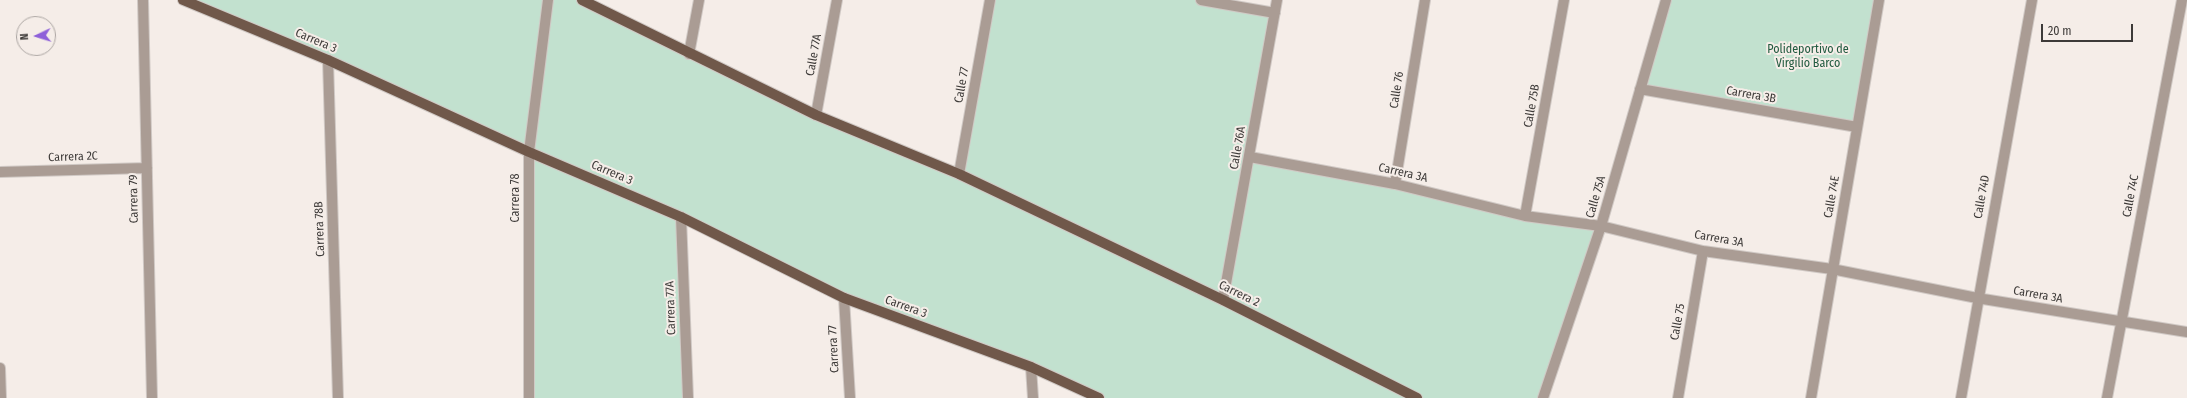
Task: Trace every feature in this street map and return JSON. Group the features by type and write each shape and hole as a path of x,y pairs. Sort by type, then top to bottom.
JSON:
{"main road":[{"name":"Carrera 3","path":"183,0 328,60 529,152 681,217 844,298 1031,367"},
{"path":"582,0 689,54 816,115 958,174"},
{"name":"Carrera 2","path":"958,174 1223,300 1417,398"},
{"path":"1031,367 1099,398"}],"street":[{"name":"Carrera 79","path":"143,0 152,398"},
{"name":"Carrera 78","path":"529,398 529,152 548,0"},
{"path":"689,54 699,0"},
{"name":"Calle 77A","path":"816,115 837,0"},
{"name":"Calle 77","path":"958,174 990,0"},
{"path":"1201,0 1275,14"},
{"name":"Calle 76A","path":"1223,300 1277,0"},
{"name":"Calle 76","path":"1395,184 1425,0"},
{"name":"Calle 75B","path":"1525,216 1564,0"},
{"name":"Calle 75A","path":"1543,398 1601,226 1666,0"},
{"name":"Calle 74E","path":"1811,398 1856,127 1879,0"},
{"name":"Calle 74D","path":"1961,398 1977,298 2032,0"},
{"name":"Calle 74C","path":"2107,398 2182,0"},
{"name":"Carrera 78B","path":"328,60 338,398"},
{"name":"Carrera 3B","path":"1640,89 1856,127"},
{"name":"Carrera 3A","path":"1250,156 1395,184 1525,216 1601,226 1703,251 1832,269 1977,298 2120,323 2187,332"},
{"name":"Carrera 2C","path":"0,172 147,168"},
{"name":"Carrera 77A","path":"681,217 688,398"},
{"name":"Calle 75","path":"1678,398 1703,251"},
{"name":"Carrera 77","path":"844,298 850,398"},
{"path":"1031,367 1033,398"},
{"path":"0,368 1,398"}],"green space":[{"path":"183,0 582,0 689,54 958,174 990,0 1197,0 1275,13 1250,156 1601,226 1543,398 1099,398 844,298 681,217 688,398 529,398 529,152"},
{"name":"Polideportivo de Virgilio Barco","path":"1666,0 1878,0 1855,122 1640,89"}]}
